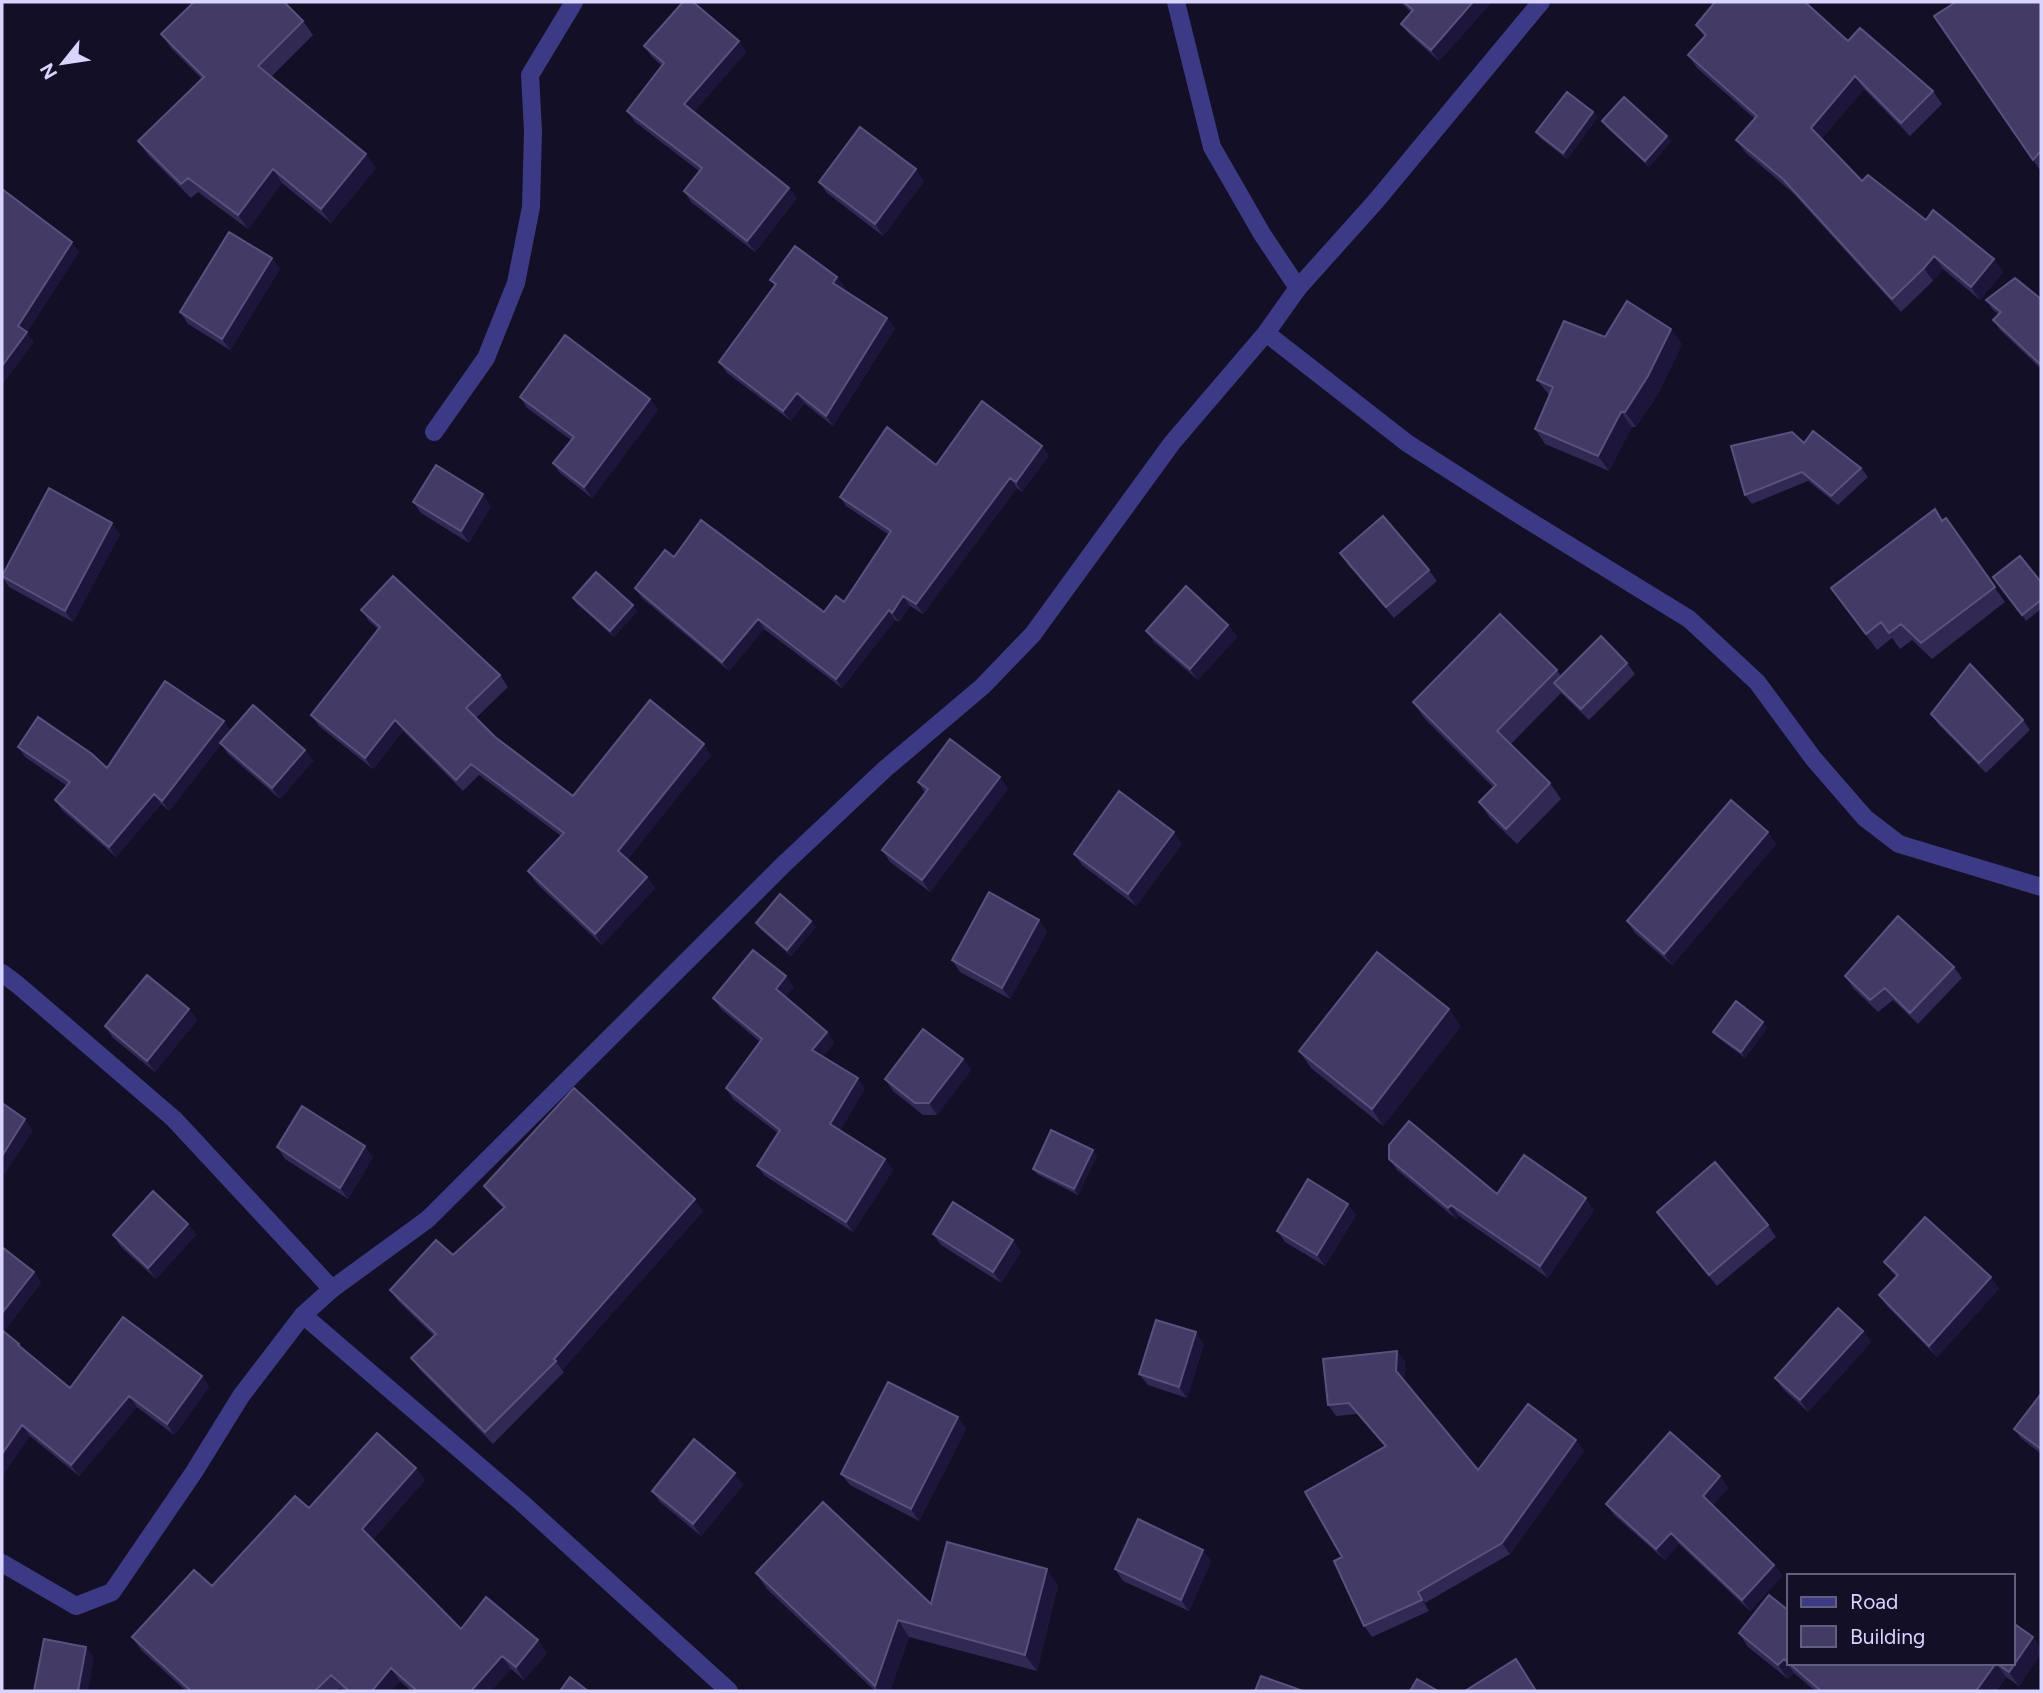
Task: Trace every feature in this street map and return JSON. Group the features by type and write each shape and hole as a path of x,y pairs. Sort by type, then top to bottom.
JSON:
{"street":[{"path":"434,432 486,358 516,283 531,207 533,131 530,75 574,2"},
{"path":"1176,2 1212,147 1262,234 1298,288"},
{"path":"2,1563 76,1605 112,1592 242,1396 303,1315 332,1289 428,1219 783,865 885,769 983,686 1033,634 1172,443 1266,333 1298,288 1376,201 1541,2"},
{"path":"1266,333 1406,443 1689,619 1757,682 1813,758 1865,818 1899,844 2041,887"},
{"path":"2,973 174,1119 332,1289"},
{"path":"303,1315 521,1502 729,1691"}],"building":[{"path":"194,2 284,2 303,21 258,66 366,154 321,209 273,169 238,215 188,178 181,184 138,141 204,77 161,34"},
{"path":"683,2 693,2 739,41 684,104 789,188 747,241 684,191 702,168 627,111 664,63 644,46"},
{"path":"1404,2 1473,2 1431,50 1401,24 1413,10"},
{"path":"1715,2 1805,2 1848,41 1860,28 1933,91 1901,123 1855,76 1811,128 1862,181 1868,175 1926,220 1933,210 1994,259 1971,287 1934,256 1892,299 1783,179 1736,140 1757,116 1688,55 1706,35 1696,25"},
{"path":"1956,2 2041,2 2041,151 2033,160 1934,16"},
{"path":"1567,92 1593,112 1563,153 1536,132"},
{"path":"1624,97 1667,136 1645,161 1602,121"},
{"path":"860,127 916,169 875,224 819,182"},
{"path":"2,189 72,242 18,326 27,332 2,366"},
{"path":"229,232 272,258 222,339 180,312"},
{"path":"795,246 837,277 833,283 887,318 826,416 797,393 783,411 719,362 776,284 770,280"},
{"path":"2015,278 2041,299 2041,365 1993,320 2001,312 1986,300"},
{"path":"1627,301 1671,329 1648,376 1625,412 1621,412 1598,456 1535,429 1553,387 1537,380 1564,321 1605,337"},
{"path":"565,335 650,399 584,487 553,463 574,437 520,397"},
{"path":"982,401 1042,446 1016,482 1010,478 916,604 903,596 892,613 889,610 836,679 758,619 722,662 635,588 665,550 674,557 701,520 824,612 836,596 844,602 891,531 840,497 887,427 936,465"},
{"path":"1813,431 1861,468 1831,496 1802,472 1745,495 1731,446 1792,432 1804,443"},
{"path":"436,465 483,494 461,531 413,502"},
{"path":"49,488 112,523 65,611 2,576"},
{"path":"1935,509 1942,521 1946,518 1995,587 1921,643 1901,624 1889,633 1881,622 1866,634 1831,588"},
{"path":"1383,516 1429,570 1386,607 1340,553"},
{"path":"2020,556 2041,582 2041,600 2022,615 1993,577"},
{"path":"596,572 633,605 610,631 573,598"},
{"path":"393,576 500,675 466,708 495,737 573,796 650,700 704,744 618,851 647,877 595,934 528,871 564,833 471,764 456,780 395,720 365,758 311,715 380,627 361,610"},
{"path":"1186,586 1228,625 1190,669 1146,631"},
{"path":"1500,614 1557,670 1497,731 1550,783 1506,829 1479,802 1496,785 1413,702"},
{"path":"1601,636 1627,663 1581,709 1554,683"},
{"path":"1970,664 2023,720 1979,763 1931,714"},
{"path":"165,681 224,721 162,801 154,794 109,847 55,800 70,782 18,747 38,717 92,754 107,768"},
{"path":"253,705 305,750 272,788 220,743"},
{"path":"950,739 1000,777 922,880 882,850 928,789 918,782"},
{"path":"1119,791 1174,832 1128,894 1074,854"},
{"path":"1731,800 1768,832 1664,954 1627,921"},
{"path":"989,892 1039,920 1002,988 952,960"},
{"path":"780,894 811,921 787,950 756,923"},
{"path":"1898,916 1954,967 1910,1013 1885,988 1870,1000 1845,976"},
{"path":"753,950 786,976 776,989 827,1032 812,1050 858,1078 830,1124 885,1159 846,1222 757,1166 780,1130 726,1088 762,1039 713,998"},
{"path":"1377,952 1449,1009 1372,1109 1299,1051"},
{"path":"147,975 189,1009 147,1061 105,1026"},
{"path":"1736,1001 1763,1022 1741,1052 1713,1032"},
{"path":"923,1029 963,1059 929,1103 915,1103 885,1079"},
{"path":"574,1088 695,1199 554,1359 556,1361 485,1432 411,1358 436,1334 390,1290 436,1240 453,1255 505,1207 484,1186"},
{"path":"2,1103 25,1119 2,1156"},
{"path":"302,1106 365,1146 340,1188 277,1147"},
{"path":"1409,1121 1497,1194 1524,1155 1586,1198 1540,1266 1451,1205 1448,1208 1389,1159 1389,1145"},
{"path":"1051,1130 1093,1150 1074,1189 1033,1169"},
{"path":"1715,1162 1768,1225 1709,1275 1657,1212"},
{"path":"1308,1179 1348,1204 1317,1255 1277,1231"},
{"path":"153,1191 188,1224 148,1268 113,1235"},
{"path":"953,1202 1013,1240 993,1272 933,1234"},
{"path":"1925,1217 1991,1277 1929,1346 1879,1295 1898,1275 1884,1262"},
{"path":"2,1247 34,1272 2,1313"},
{"path":"1838,1308 1863,1331 1800,1400 1775,1378"},
{"path":"123,1317 202,1376 167,1424 129,1396 71,1465 22,1425 2,1454 2,1330 70,1388"},
{"path":"1156,1320 1196,1332 1179,1387 1139,1374"},
{"path":"1397,1351 1396,1371 1478,1470 1528,1404 1576,1440 1502,1543 1418,1592 1422,1600 1364,1626 1334,1561 1342,1557 1305,1492 1386,1446 1349,1403 1328,1405 1323,1359"},
{"path":"888,1382 958,1417 911,1509 841,1474"},
{"path":"2041,1394 2041,1449 2014,1429"},
{"path":"1670,1432 1720,1476 1703,1496 1774,1565 1742,1600 1671,1533 1656,1549 1606,1504"},
{"path":"377,1433 416,1468 362,1529 461,1629 486,1597 538,1640 516,1667 502,1656 471,1691 417,1691 391,1668 372,1691 349,1691 331,1675 315,1691 191,1691 132,1637 194,1570 212,1586 295,1496 309,1508"},
{"path":"694,1439 735,1473 693,1524 652,1491"},
{"path":"823,1502 931,1604 947,1542 1047,1569 1025,1655 898,1620 875,1686 756,1573"},
{"path":"1138,1519 1203,1550 1181,1600 1115,1569"},
{"path":"1769,1595 1787,1609 1787,1662 1784,1659 1778,1665 1739,1633"},
{"path":"2015,1624 2033,1637 2015,1663"},
{"path":"44,1639 86,1647 78,1691 34,1691"},
{"path":"1516,1659 1536,1691 1465,1691"},
{"path":"1791,1665 1995,1665 1976,1691 1821,1691"},
{"path":"1999,1665 2014,1665 2009,1672"},
{"path":"1261,1676 1303,1691 1255,1691"},
{"path":"570,1677 588,1691 560,1691"},
{"path":"1417,1679 1438,1691 1410,1691"}]}
